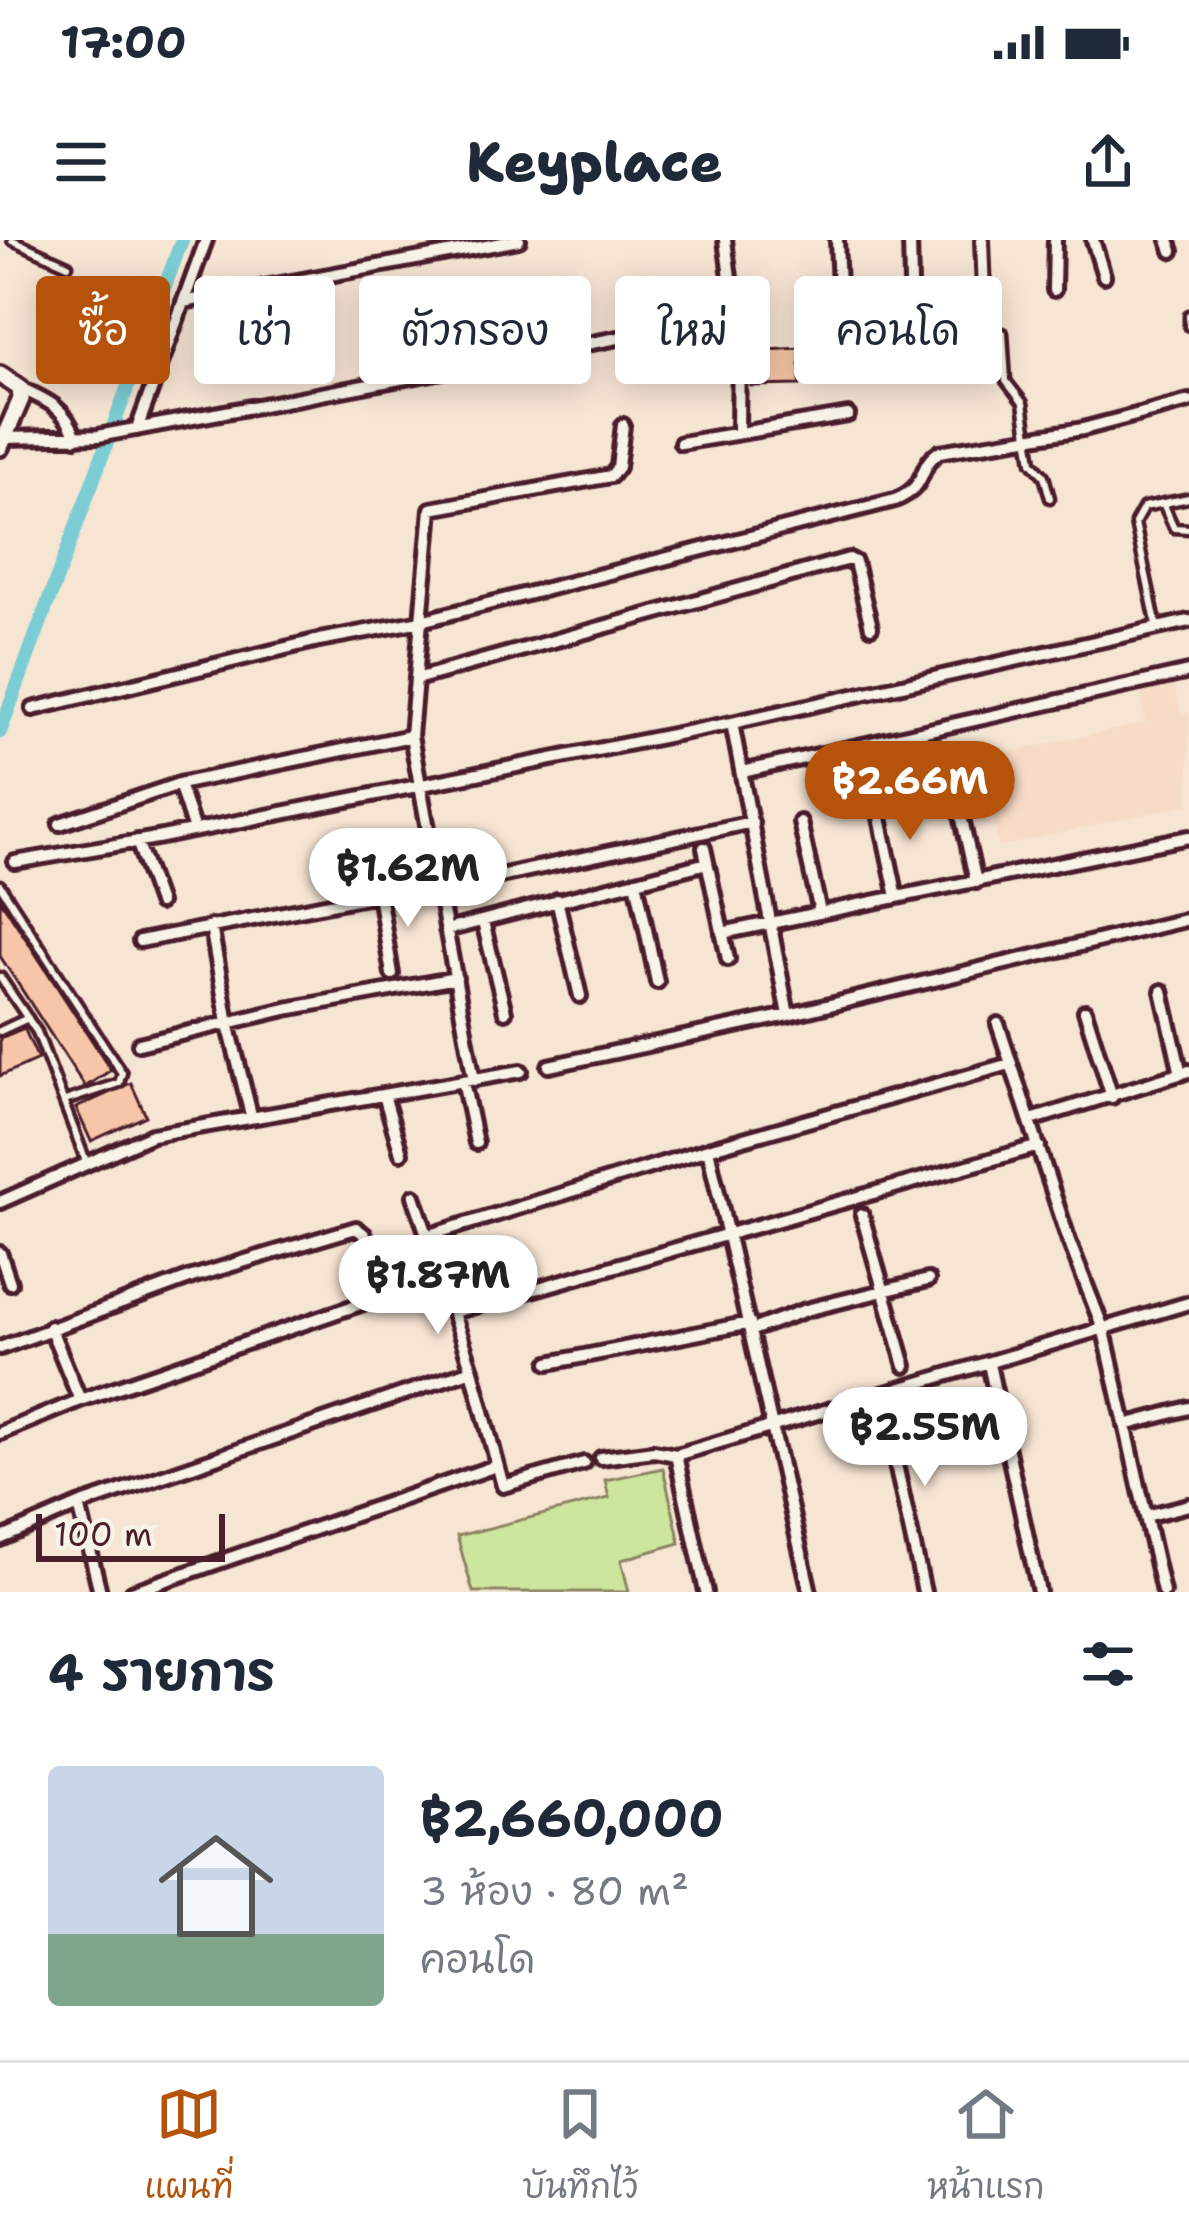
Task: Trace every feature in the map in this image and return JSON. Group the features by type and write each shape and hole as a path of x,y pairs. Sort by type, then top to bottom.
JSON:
{"street":[{"path":"136,429 206,240"},
{"path":"183,302 519,240"},
{"path":"725,240 730,276"},
{"path":"837,240 838,276"},
{"path":"910,240 911,276"},
{"path":"982,240 983,276"},
{"path":"1054,290 1055,240"},
{"path":"1093,240 1104,276"},
{"path":"20,388 21,400 2,442 98,436 615,339"},
{"path":"0,375 56,405 76,438"},
{"path":"736,384 737,432"},
{"path":"33,709 237,659 421,621 895,500 919,485 933,455 1082,429 1189,401"},
{"path":"681,443 848,415"},
{"path":"476,1143 456,978 411,736 431,508 611,476 618,467 623,425"},
{"path":"416,679 849,559 855,562 871,627"},
{"path":"15,862 732,723 1189,621"},
{"path":"742,772 1189,672"},
{"path":"732,723 788,1016"},
{"path":"60,824 179,784 411,736"},
{"path":"179,784 194,830"},
{"path":"955,788 976,882"},
{"path":"876,799 898,897"},
{"path":"140,941 752,822"},
{"path":"800,822 820,912"},
{"path":"722,933 1189,837"},
{"path":"137,841 159,903"},
{"path":"704,848 728,958"},
{"path":"446,930 707,863"},
{"path":"636,881 657,982"},
{"path":"379,893 392,974"},
{"path":"557,900 580,996"},
{"path":"549,1066 788,1016 1189,919"},
{"path":"483,922 505,1012"},
{"path":"211,926 251,1115"},
{"path":"139,1044 286,1009 456,978"},
{"path":"1031,1120 1185,1073 1162,992"},
{"path":"1084,1011 1112,1097"},
{"path":"998,1024 1069,1241 1104,1330 1163,1592"},
{"path":"430,1235 708,1149 1010,1064"},
{"path":"0,1202 152,1136 520,1071"},
{"path":"384,1095 401,1153"},
{"path":"454,1312 1039,1146"},
{"path":"708,1149 810,1592"},
{"path":"413,1196 454,1312 503,1486 584,1463"},
{"path":"862,1215 905,1366"},
{"path":"0,1348 192,1277 356,1228 365,1234 383,1289 375,1299 80,1400 0,1433"},
{"path":"0,1253 10,1283"},
{"path":"549,1363 751,1326 928,1280"},
{"path":"601,1458 654,1450 676,1455 1189,1303"},
{"path":"50,1327 80,1400"},
{"path":"989,1364 1039,1592"},
{"path":"0,1539 79,1505 472,1370"},
{"path":"881,1396 924,1592"},
{"path":"1125,1425 1189,1408"},
{"path":"676,1455 706,1592"},
{"path":"132,1592 496,1466"},
{"path":"79,1505 100,1592"},
{"path":"1146,1516 1189,1505"}],"lane":[{"path":"12,240 68,266"},
{"path":"1189,315 1189,326"},
{"path":"1003,333 1006,381 1023,403 1032,462 1044,476 1049,498"},
{"path":"1158,630 1134,530 1144,507 1189,498"},
{"path":"1163,503 1174,528 1189,530"},
{"path":"0,885 122,1073 119,1083 65,1101"},
{"path":"0,976 28,1018 87,1164"},
{"path":"0,1031 28,1018"}],"shaded area":[{"path":"1173,682 1181,714 1189,713 1189,804 999,847 980,758 1145,723 1140,689"}],"green space":[{"path":"663,1468 680,1543 621,1560 629,1592 473,1592 457,1536 609,1498 605,1480"}],"building":[{"path":"794,348 794,384 800,385 751,386 770,384 770,350"},
{"path":"0,899 111,1070 85,1087 0,956"},
{"path":"24,1028 38,1059 0,1076 0,1038"},
{"path":"131,1083 146,1116 91,1141 76,1108"}],"waterway":[{"path":"0,732 182,240"}]}
